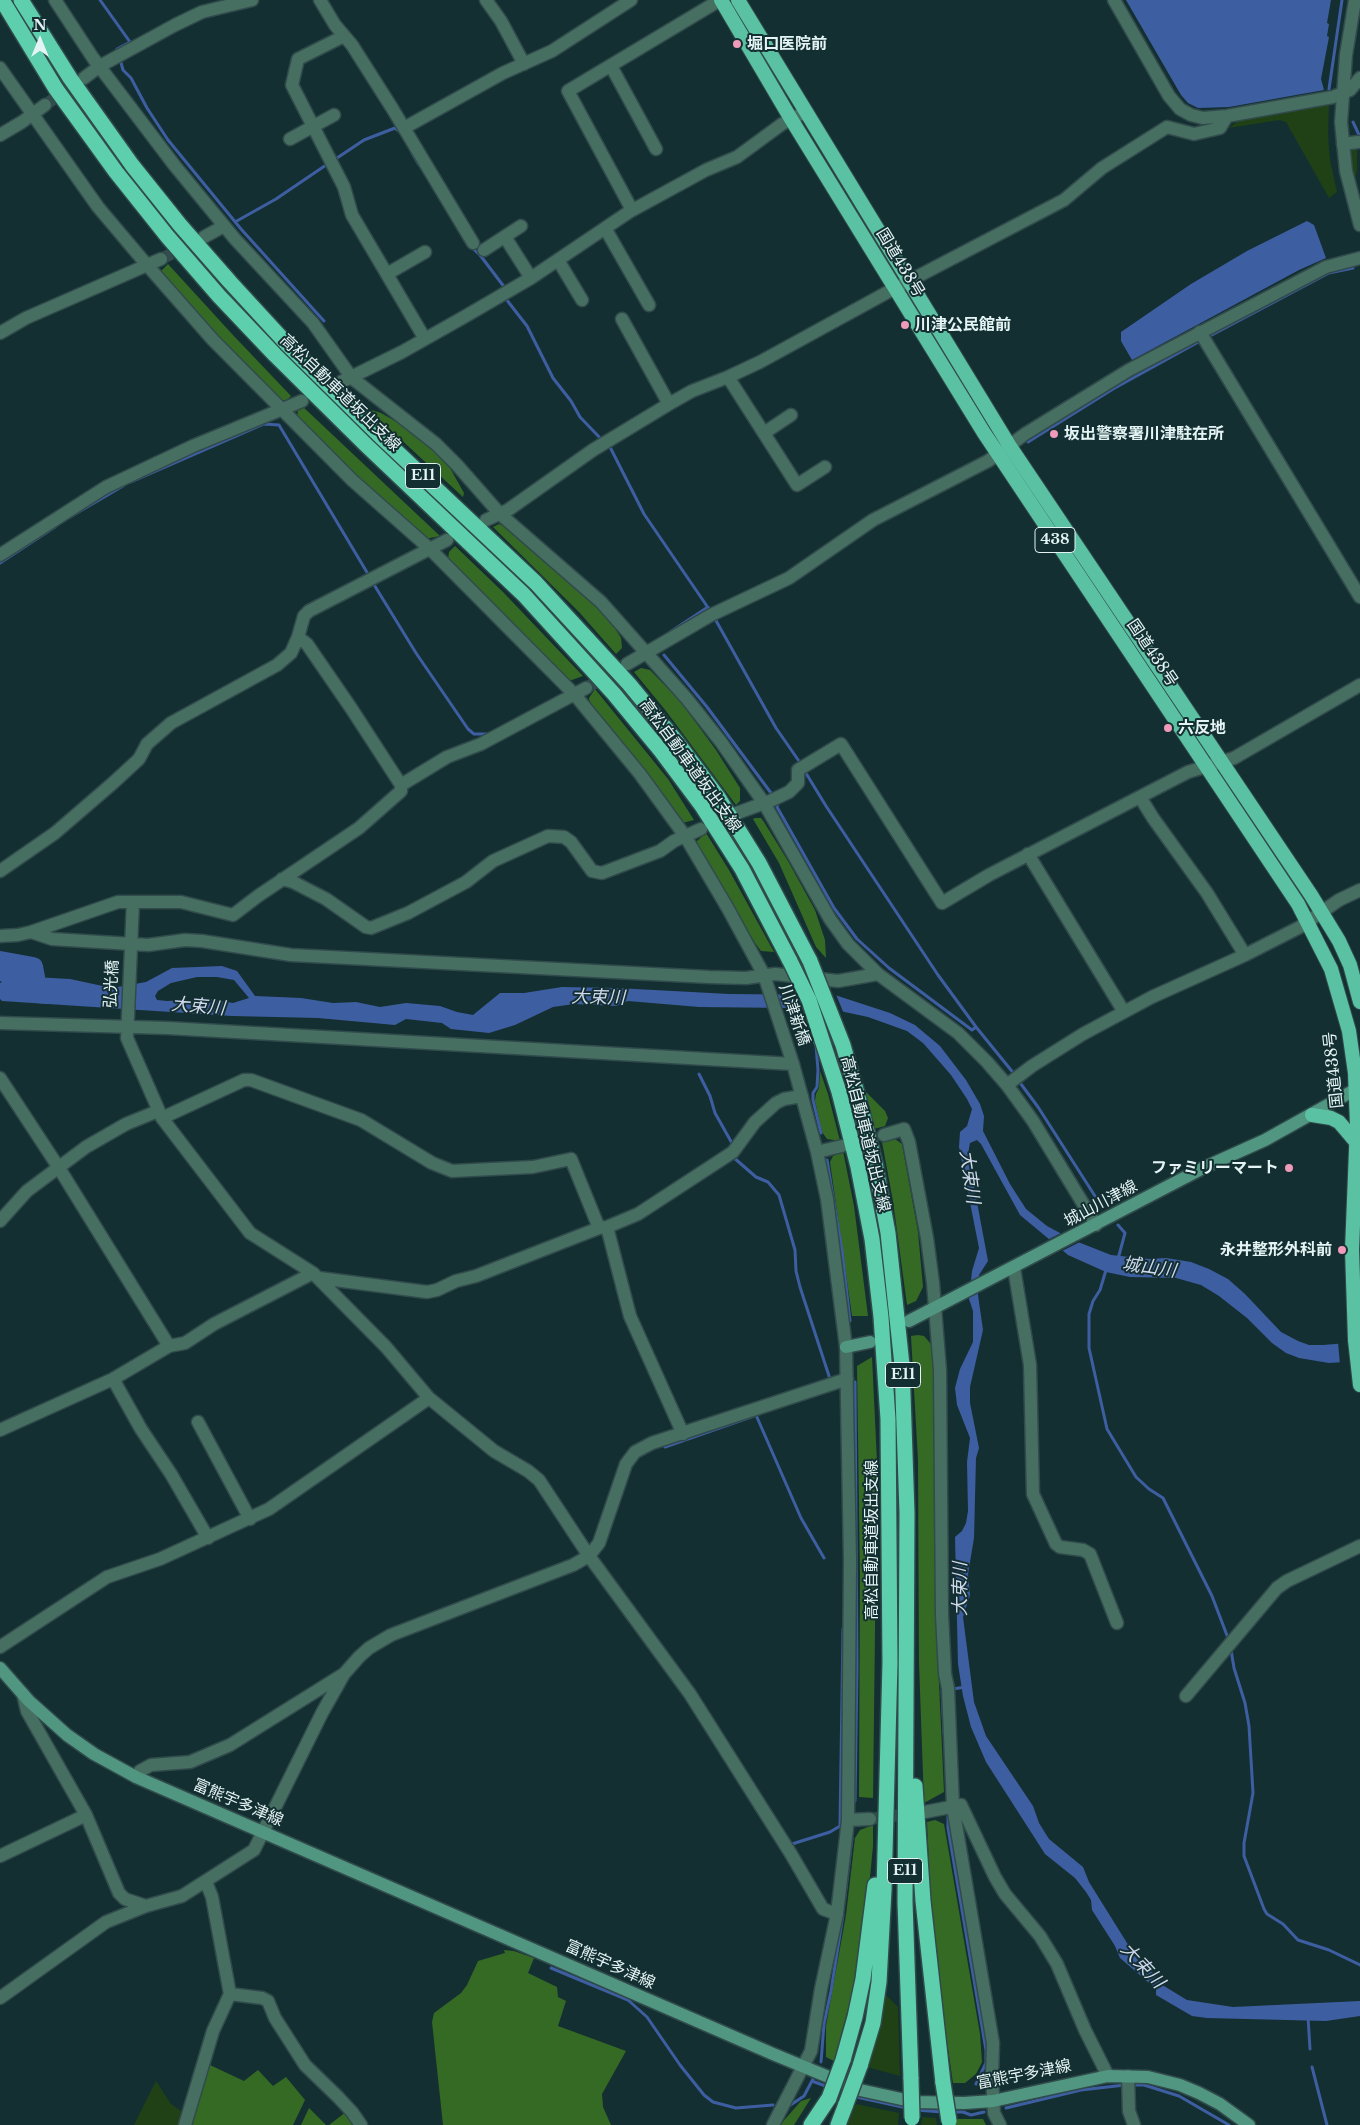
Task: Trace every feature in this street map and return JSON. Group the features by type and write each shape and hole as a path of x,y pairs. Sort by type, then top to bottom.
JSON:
{"highway":[{"name":"高松自動車道坂出支線","path":"2,0 56,89 116,172 167,236 219,296 345,424 524,595 614,694 661,750 702,806 742,869 809,1000 839,1092 867,1210 877,1277 885,1368 889,1494 890,1663 877,1821"},
{"name":"高松自動車道坂出支線","path":"21,0 70,78 132,165 180,225 287,344 378,434 536,583 593,644 676,741 718,797 759,863 810,961 843,1045 869,1135 888,1233 902,1365 907,1513 907,1662"},
{"name":"国道438号","path":"720,0 894,288 998,454 1207,765 1308,921 1331,969 1344,1010 1358,1089 1352,1250 1355,1340 1360,1386"},
{"name":"国道438号","path":"738,0 1009,446 1321,912 1345,953 1360,1002"},
{"path":"0,10 56,89"},
{"path":"1312,1115 1331,1118 1339,1122 1356,1142"},
{"path":"907,1662 922,1901 949,2123"},
{"name":"E11","path":"907,1662 905,1902 912,2122"},
{"path":"811,2125 829,2098 843,2060 855,2017 863,1979 877,1821"},
{"path":"838,2125 860,2066 873,2023 879,1982 877,1821"}],"main road":[{"name":"城山川津線","path":"909,1321 1205,1167 1265,1140 1358,1089"},
{"path":"846,1347 870,1342"},
{"name":"富熊宇多津線","path":"0,1668 23,1694 67,1735 94,1754 136,1777 860,2090 915,2102 946,2104 993,2101 1108,2076 1128,2082 1148,2077 1180,2084 1220,2104 1249,2125"}],"street":[{"path":"55,0 70,26 181,174 224,226 312,323 347,380 436,444 500,514 601,602 687,699 721,742 764,803 830,920 848,944 878,974 958,1033 987,1062 1014,1080 1033,1121 1096,1225"},
{"path":"84,78 100,66 206,5 252,0"},
{"path":"320,0 352,45 473,243"},
{"path":"486,0 501,21 524,64"},
{"path":"632,210 568,91 720,0"},
{"path":"1114,0 1174,102 1185,112 1197,117 1228,116 1333,98 1350,90 1360,78"},
{"path":"1356,0 1346,55 1342,94 1343,144 1350,192 1360,225"},
{"path":"404,128 503,73 552,51 628,1"},
{"path":"344,36 298,59 292,85 344,187 352,215 425,339"},
{"path":"612,66 656,150"},
{"name":"川津新橋","path":"0,68 98,207 147,266 213,340 352,480 430,549 575,695 640,774 685,836 727,907 765,978 793,1062 817,1152 832,1228 846,1347 850,1560 848,1820 837,1914 821,1989 811,2051 773,2125"},
{"path":"0,135 34,114 46,104"},
{"path":"347,380 425,339 531,278 632,210 706,170 737,156 791,119 805,112"},
{"path":"290,139 334,115"},
{"path":"486,520 508,510 593,450 692,391 728,378 894,288 1064,200 1102,168 1167,127 1194,134 1220,128 1228,116"},
{"path":"1343,144 1358,142"},
{"path":"204,238 224,226"},
{"path":"484,250 521,226"},
{"path":"605,228 649,305"},
{"path":"505,237 531,278"},
{"path":"387,274 425,252"},
{"path":"627,664 713,614 789,578 873,520 988,461 1130,370 1203,336 1326,267 1360,258"},
{"path":"0,333 26,318 161,259"},
{"path":"558,260 582,300"},
{"path":"622,319 669,404"},
{"path":"1203,336 1360,598"},
{"path":"728,378 797,485 825,467"},
{"path":"0,555 106,487 193,446 302,401"},
{"path":"764,433 791,415"},
{"path":"0,871 54,833 114,783 139,759 151,740 171,723 277,665 290,653 298,637 304,616 308,611 447,540"},
{"path":"0,936 31,932 118,902 182,902 234,915 282,879 360,828 401,791 401,785 346,700 307,644 298,637"},
{"path":"737,813 796,788 798,770 841,744 942,903 1028,854 1195,768 1234,758 1360,684"},
{"path":"401,785 447,757 481,744 586,688"},
{"path":"1140,797 1207,893 1245,955"},
{"path":"282,879 326,898 366,927 372,928 408,913 466,882 493,861 548,836 564,837 571,842 592,871 602,873 660,850 701,829"},
{"path":"1028,854 1124,1012"},
{"path":"1014,1080 1082,1034 1152,997 1245,955 1308,921 1339,900 1360,890"},
{"name":"弘光橋","path":"133,902 126,1025 127,1038 160,1114 250,1233 316,1276"},
{"path":"31,932 52,939 130,945 148,945 185,940 301,955 708,977 765,978 775,974 838,981 878,974"},
{"path":"0,1023 126,1025 793,1062"},
{"path":"0,1078 59,1168 169,1346"},
{"path":"0,1221 27,1192 86,1146 126,1124 160,1114 244,1080 251,1080 361,1120 432,1163 447,1169 466,1171 533,1167 571,1159 603,1228 630,1316 683,1434"},
{"path":"0,1430 113,1379 169,1346 185,1343 214,1324 316,1276 416,1291 437,1290 456,1281 476,1276 638,1214 733,1152 755,1122 776,1104 784,1099 802,1096"},
{"path":"884,1134 904,1129 909,1142 938,1307 942,1425 942,1615 945,1674 948,1688 949,1807 993,2043 994,2113 1000,2125"},
{"path":"817,1152 842,1146"},
{"path":"1011,1269 1030,1365 1033,1494 1056,1544 1060,1547 1083,1550 1090,1554 1117,1624"},
{"path":"316,1276 386,1347 429,1398 494,1450 539,1480 589,1556 690,1694 791,1854 823,1909 837,1914"},
{"path":"113,1379 141,1429 171,1474 208,1538"},
{"path":"136,1777 140,1771 151,1765 190,1762 230,1745 344,1674 369,1648 391,1635 573,1565 589,1556 599,1544 626,1464 635,1452 642,1448 847,1380"},
{"path":"0,1647 106,1577 160,1560 269,1509 429,1398"},
{"path":"198,1422 250,1519"},
{"path":"1186,1696 1277,1588 1287,1581 1360,1546"},
{"path":"0,1998 106,1922 146,1906 182,1896 254,1850 344,1674"},
{"path":"23,1694 26,1711 86,1815 119,1892 125,1899 146,1906"},
{"path":"925,1812 961,1805 995,1877 1020,1913 1040,1936 1057,1964 1085,2030 1108,2076"},
{"path":"0,1856 86,1815"},
{"path":"848,1820 877,1821"},
{"path":"185,2125 213,2031 230,1994 212,1897 206,1882"},
{"path":"230,1994 262,1998 268,2001 275,2018 305,2065 338,2097 361,2125"},
{"path":"1128,2082 1128,2111 1134,2125"}],"green space":[{"path":"1329,103 1328,135 1330,160 1337,192 1329,198 1286,122 1279,120 1229,128 1239,120 1251,117"},
{"path":"1348,148 1357,148 1357,171 1354,181"},
{"path":"168,264 291,396 287,400 276,400 160,276 161,271"},
{"path":"301,405 440,536 425,539 419,536 297,420 298,408"},
{"path":"368,409 381,413 404,426 431,448 450,468 464,493 463,497"},
{"path":"499,524 504,526 562,574 610,620 621,638 622,648 616,654 579,612 493,527"},
{"path":"455,546 503,592 583,676 569,681 448,560 449,552"},
{"path":"641,668 650,670 680,701 716,750 740,788 740,801 736,805 666,711 634,672"},
{"path":"595,689 668,779 694,820 682,823 611,728 590,704 589,698"},
{"path":"761,818 764,822 815,910 825,940 826,958 816,947 779,863 753,819"},
{"path":"706,833 729,870 774,952 761,951 755,943 699,849 697,841"},
{"path":"820,1071 840,1141 827,1139 822,1132 815,1101 819,1088"},
{"path":"863,1089 885,1111 888,1118 885,1126 874,1129"},
{"path":"895,1139 902,1144 918,1232 923,1287 916,1301 907,1305 893,1201 882,1142"},
{"path":"843,1151 854,1206 868,1316 852,1316 830,1162 833,1156"},
{"path":"911,1336 924,1336 931,1344 935,1376 938,1662 944,1792 924,1803 919,1663 918,1460"},
{"path":"872,1357 877,1462 873,1798 859,1797 860,1576 857,1366"},
{"path":"935,1820 944,1824 980,2034 982,2062 976,2074 965,2083 953,2083 939,1986 930,1887 927,1822"},
{"path":"873,1825 870,1877 853,1991 834,2061 826,2057 826,2026 846,1915 855,1838 860,1830"},
{"path":"504,1950 514,1951 534,1958 528,1973 557,1987 558,1997 566,2001 558,2026 626,2051 602,2094 603,2107 611,2125 443,2125 432,2022 434,2013 461,1993 467,1985 478,1961 505,1953"},
{"path":"885,1994 898,2007 900,2076 867,2067"},
{"path":"210,2065 244,2081 258,2070 273,2086 286,2077 305,2100 293,2125 192,2125"},
{"path":"156,2081 171,2104 184,2113 181,2125 134,2125"},
{"path":"811,2098 794,2125 780,2125 801,2101"},
{"path":"856,2104 899,2113 898,2125 847,2125"},
{"path":"309,2108 326,2125 301,2125"},
{"path":"346,2112 354,2125 329,2125"},
{"path":"922,2117 936,2118 937,2125 921,2125"},
{"path":"954,2119 983,2119 986,2125 955,2125"}],"water":[{"path":"1126,0 1331,0 1327,23 1329,24 1327,36 1329,37 1321,79 1324,90 1229,107 1198,108 1188,103 1181,95"},
{"path":"1307,221 1314,225 1326,258 1299,270 1132,360 1121,341 1121,332 1191,284 1247,251"},
{"name":"城山川","path":"0,961 15,971 33,977 70,979 112,988 146,982 172,968 222,966 237,971 255,996 301,998 333,1003 356,1002 380,1007 406,1003 440,1006 473,1015 500,993 524,993 562,987 729,994 835,995 890,1013 915,1025 940,1046 966,1080 980,1104 984,1116 983,1131 1010,1184 1026,1209 1047,1226 1073,1240 1111,1255 1149,1259 1166,1258 1191,1262 1209,1269 1228,1279 1281,1332 1298,1341 1309,1345 1360,1342 1360,1361 1329,1363 1299,1358 1286,1353 1272,1343 1247,1318 1219,1296 1201,1285 1176,1278 1130,1277 1106,1272 1068,1255 1020,1215 981,1144 977,1140 970,1143 968,1154 988,1261 979,1275 978,1295 983,1330 970,1387 970,1403 979,1448 976,1458 974,1538 968,1574 970,1595 963,1617 974,1702 986,1736 1033,1806 1039,1823 1049,1839 1083,1867 1089,1882 1137,1959 1149,1968 1164,1986 1187,2000 1233,2007 1360,2001 1360,2016 1326,2021 1207,2018 1192,2016 1156,1995 1156,1989 1120,1958 1115,1946 1092,1910 1091,1900 1086,1892 1075,1878 1045,1854 986,1762 971,1727 963,1696 958,1664 955,1537 962,1531 966,1523 968,1511 967,1462 970,1438 957,1405 955,1388 960,1369 973,1342 973,1311 969,1299 972,1271 979,1248 959,1147 960,1132 967,1126 972,1109 951,1075 923,1043 907,1031 868,1017 840,1011 790,1008 699,1007 628,1001 616,1006 574,1004 553,1007 515,1025 489,1033 451,1029 442,1023 406,1019 395,1025 318,1018 232,1016 2,1001 0,999 0,983 2,982 0,981","holes":["197,977 217,977 234,980 249,998 233,1003 211,999 167,1001 157,1000 155,996 158,991 171,983"]}],"pier":[{"path":"792,991 835,992 844,1014 800,1011"},
{"path":"1063,1232 1082,1241 1060,1252 1045,1241"},
{"path":"1360,1340 1360,1364 1340,1365 1338,1342"}],"waterway":[{"path":"100,0 130,42 117,49 118,53"},
{"path":"1329,89 1342,0"},
{"path":"120,59 123,70 131,78 147,108 168,140 241,229 324,321"},
{"path":"1353,122 1360,137"},
{"path":"334,160 364,140 395,128 400,132"},
{"path":"412,153 419,165"},
{"path":"235,222 276,199 329,163"},
{"path":"470,246 480,255 505,288"},
{"path":"1208,337 1329,273 1353,268"},
{"path":"506,299 527,326 553,378 571,401 580,417 602,440"},
{"path":"1028,442 1113,389 1202,340"},
{"path":"131,482 264,424 279,425 368,574"},
{"path":"610,447 644,514 711,612"},
{"path":"70,517 123,486"},
{"path":"0,563 55,527"},
{"path":"373,583 416,653 468,729 474,734 489,734"},
{"path":"670,632 708,607"},
{"path":"714,617 776,728 801,764"},
{"path":"664,655 707,707 771,793 774,794"},
{"path":"804,770 938,975 976,1027"},
{"path":"778,800 777,807 834,908 857,939 889,968 972,1030 976,1027 1015,1075"},
{"name":"大束川","path":"0,961 33,967 38,993 48,994"},
{"path":"811,1025 810,1032 816,1046 818,1070 817,1087 813,1093 813,1100 821,1133"},
{"path":"699,1074 710,1096 715,1113 733,1145"},
{"path":"1018,1080 1038,1107 1102,1207"},
{"path":"733,1157 756,1177 768,1182 779,1195 795,1250 796,1271 800,1287 830,1379"},
{"path":"827,1160 842,1251 850,1321"},
{"name":"城山川","path":"1118,1225 1125,1233 1118,1259"},
{"path":"1106,1270 1100,1290 1093,1301 1089,1314 1089,1348 1107,1429 1136,1477 1163,1498 1212,1596 1228,1638"},
{"path":"855,1382 857,1667 855,1801"},
{"path":"756,1415 801,1518 824,1558"},
{"path":"665,1447 754,1416"},
{"path":"792,1844 830,1832 840,1826 843,1629"},
{"path":"1231,1650 1249,1726 1253,1793 1244,1843 1244,1856 1264,1909 1267,1914 1283,1924 1298,1940 1329,1950 1360,1965"},
{"path":"953,1689 965,1687"},
{"path":"944,1690 942,1690 944,1734"},
{"path":"948,1810 948,1828 986,2050 986,2063 976,2084"},
{"path":"844,1904 852,1838"},
{"path":"821,2062 824,2024 843,1915"},
{"path":"551,1968 628,2000 647,2017 680,2065 704,2095 713,2102 736,2108 773,2105"},
{"path":"1308,2017 1310,2049"},
{"path":"1312,2067 1327,2125"},
{"path":"789,2106 804,2096 813,2079"},
{"path":"812,2081 828,2087"},
{"path":"1006,2108 1081,2090 1125,2085"},
{"path":"1132,2085 1144,2085 1179,2096 1229,2125"},
{"path":"852,2096 907,2108"},
{"path":"916,2110 942,2112"},
{"path":"953,2112 963,2112 971,2115 984,2112"}],"tunnel":[{"path":"45,105 82,79"},
{"path":"161,259 203,238"},
{"path":"586,688 625,665"},
{"path":"870,1819 915,1813"}],"place":[{"name":"堀口医院前","path":"737,44"},
{"name":"川津公民館前","path":"905,325"},
{"name":"坂出警察署川津駐在所","path":"1054,434"},
{"name":"六反地","path":"1168,728"},
{"name":"ファミリーマート","path":"1289,1168"},
{"name":"永井整形外科前","path":"1342,1250"}]}
